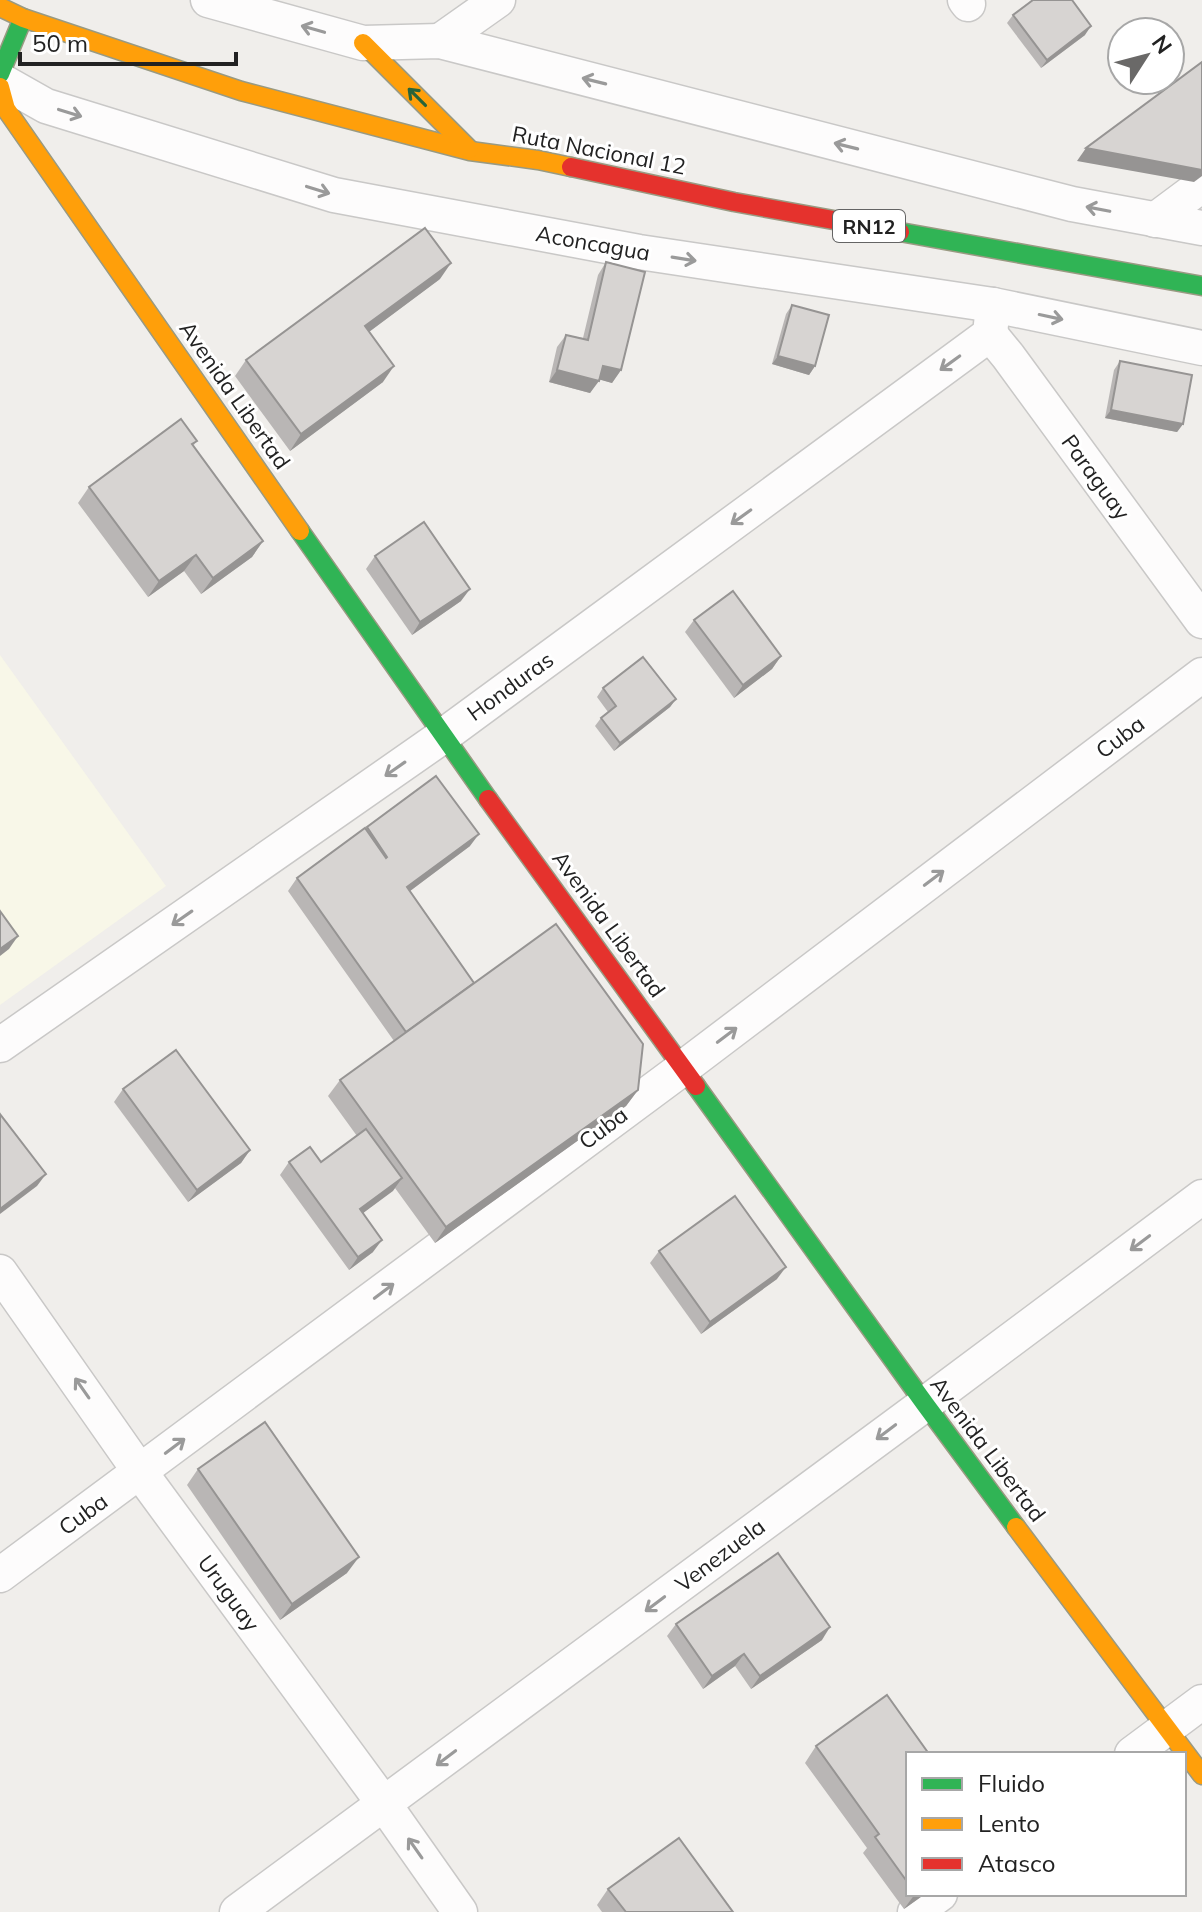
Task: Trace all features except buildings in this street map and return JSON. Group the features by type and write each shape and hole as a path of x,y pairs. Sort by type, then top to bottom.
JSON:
{"main road":[{"path":"0,77 17,8"},
{"name":"Ruta Nacional 12","path":"17,8 241,91 470,151 538,160 734,202 1202,286"},
{"path":"363,43 470,151"},
{"name":"Avenida Libertad","path":"0,87 6,109 15,123 443,736 925,1404 1184,1752"},
{"name":"Avenida Libertad","path":"1186,1754 1202,1775"}],"street":[{"path":"208,0 363,43 440,41 1072,204 1202,228"},
{"path":"440,41 498,0"},
{"name":"Aconcagua","path":"0,77 46,106 334,195 991,320 1202,348"},
{"path":"1155,220 1202,185"},
{"name":"Paraguay","path":"991,320 1008,356 1202,621"},
{"name":"Honduras","path":"0,1045 443,736 991,320"},
{"name":"Cuba","path":"0,1575 683,1068 1202,675"},
{"name":"Venezuela","path":"237,1912 1202,1197"},
{"name":"Uruguay","path":"0,1272 140,1472 460,1912"},
{"path":"1135,1752 1202,1702"},
{"path":"915,1912 937,1896"}],"shaded area":[{"path":"0,655 166,886 0,1005"}],"traffic: fast":[{"path":"0,74 23,18"},
{"path":"900,232 1202,286"},
{"path":"300,531 488,799"},
{"path":"696,1086 1016,1527"}],"traffic: slow":[{"path":"0,7 23,18 241,91 470,151 571,167"},
{"path":"363,43 469,149"},
{"path":"0,87 6,109 300,531"},
{"path":"1016,1527 1185,1752"},
{"path":"1186,1754 1202,1775"}],"traffic: jam":[{"path":"571,167 734,202 900,232"},
{"path":"488,799 696,1086"}]}
